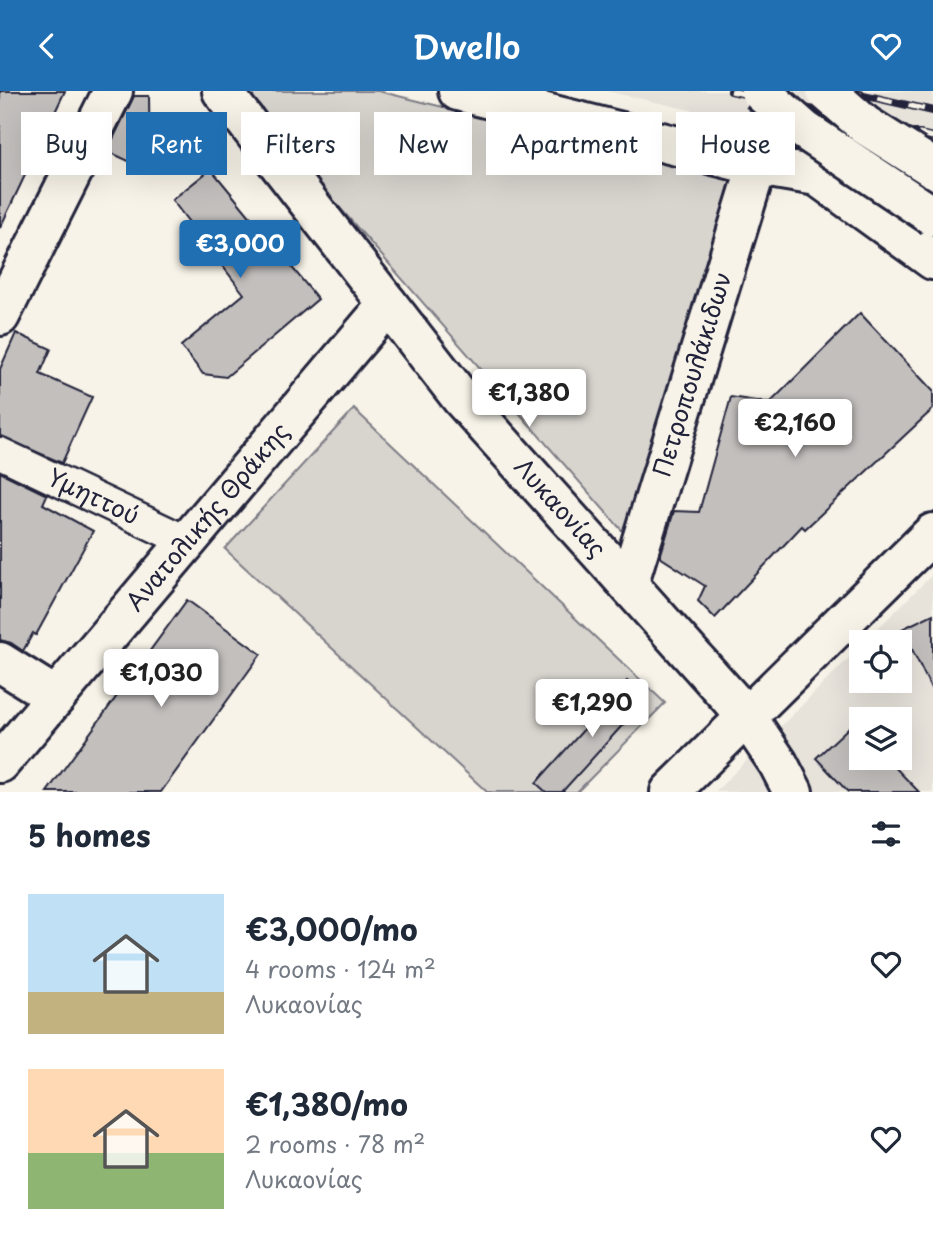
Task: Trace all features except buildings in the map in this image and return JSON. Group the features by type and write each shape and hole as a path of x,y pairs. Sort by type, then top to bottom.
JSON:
{"street":[{"path":"0,316 113,91"},
{"name":"Λυκαονίας","path":"222,91 461,398 629,582 747,717 778,763 793,792"},
{"path":"458,91 676,146"},
{"path":"760,91 804,130 933,216"},
{"path":"826,91 865,125 933,168"},
{"path":"795,172 817,176 933,260"},
{"name":"Πετροπουλάκιδων","path":"629,582 754,175"},
{"name":"Ανατολικής Θράκης","path":"0,763 388,304"},
{"name":"Υμηττού","path":"0,453 188,542"},
{"path":"670,792 933,533"},
{"path":"0,663 56,697"}],"shaded area":[{"path":"238,91 378,91 463,112 374,112 374,175 472,175 472,114 486,118 486,175 662,175 662,161 676,164 676,175 719,175 735,179 625,534 311,175 360,175 360,112 256,112"},
{"path":"606,91 933,91 933,165 795,134 795,112 699,112"},
{"path":"354,409 665,703 577,792 487,792 225,549"},
{"path":"933,574 933,792 715,792 849,658 849,693 912,693 912,630 876,630"}],"railway":[{"path":"731,91 933,137"},
{"path":"846,91 933,111"}]}
